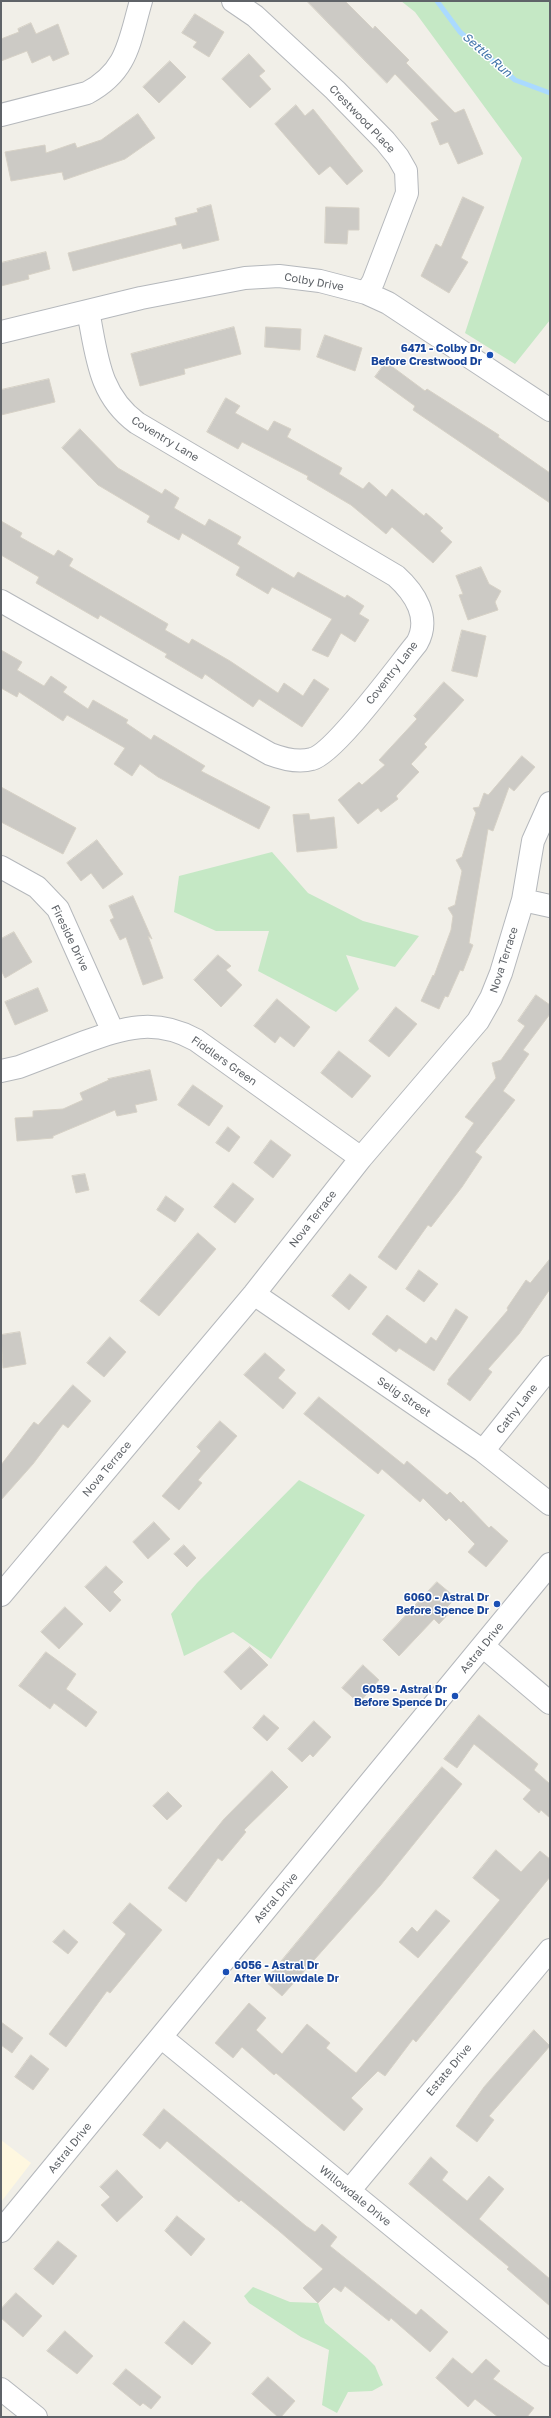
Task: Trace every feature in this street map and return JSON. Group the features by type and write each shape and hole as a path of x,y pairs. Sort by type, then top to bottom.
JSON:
{"street":[{"path":"1,115 87,93 100,86 119,68 126,56 142,1"},
{"name":"Crestwood Place","path":"233,1 255,16 335,90 385,141 398,157 406,171 408,193 373,282 366,293"},
{"name":"Colby Drive","path":"1,332 88,311 245,278 297,278 366,293 397,308 550,410"},
{"name":"Coventry Lane","path":"1,601 270,754 293,761 313,759 329,749 417,643 421,633 422,617 415,598 408,588 396,576 137,423 122,411 111,397 102,381 88,311"},
{"name":"Nova Terrace","path":"1,1595 254,1294 361,1158 481,1017 495,990 523,900 533,841 550,803"},
{"name":"Fireside Drive","path":"1,867 37,887 58,909 113,1032"},
{"path":"523,900 550,906"},
{"name":"Fiddlers Green","path":"1,1070 19,1067 113,1032 148,1026 173,1030 188,1036 361,1158"},
{"name":"Selig Street","path":"254,1294 483,1452 550,1504"},
{"name":"Cathy Lane","path":"483,1452 550,1367"},
{"name":"Astral Drive","path":"1,2231 484,1647 550,1564"},
{"path":"484,1647 550,1703"},
{"name":"Estate Drive","path":"349,2191 550,1950"},
{"name":"Willowdale Drive","path":"161,2037 550,2355"},
{"path":"1,2389 36,2417"}],"shaded area":[{"path":"1,2140 31,2163 1,2202"}],"green space":[{"path":"401,1 550,1 550,320 515,364 465,333 522,158 415,12"},
{"path":"272,852 308,893 363,921 419,936 395,967 346,955 359,989 336,1012 258,971 269,931 216,931 174,912 179,876"},
{"path":"299,1480 365,1515 271,1659 233,1632 184,1656 171,1614 197,1583"},
{"path":"253,2287 290,2302 318,2303 325,2323 375,2366 383,2385 372,2391 348,2392 337,2413 322,2405 329,2350 301,2337 249,2303 244,2296"}],"building":[{"path":"307,1 345,1 373,29 375,26 409,60 406,63 455,113 464,109 483,154 458,164 448,142 440,145 431,123 439,120 395,74 387,83"},
{"path":"195,14 224,32 209,57 193,47 197,42 182,33"},
{"path":"31,23 36,34 58,24 69,54 53,61 50,55 32,63 27,51 1,61 1,39 19,32 18,29"},
{"path":"249,54 265,71 259,76 271,89 250,108 222,79"},
{"path":"170,61 186,77 159,103 143,87"},
{"path":"296,105 305,116 313,109 363,171 347,185 330,166 319,175 275,124"},
{"path":"138,114 155,138 125,159 64,180 62,172 11,181 5,152 45,145 46,153 75,143 77,148 101,140"},
{"path":"463,197 484,207 461,258 468,262 449,293 421,276 436,244 441,247"},
{"path":"211,205 219,240 183,249 181,243 73,271 68,253 177,225 175,218 198,212 197,209"},
{"path":"326,207 359,208 359,230 348,230 347,244 325,243"},
{"path":"46,252 50,269 28,275 29,279 1,286 1,263"},
{"path":"234,327 241,354 184,369 185,374 140,386 131,354"},
{"path":"266,327 301,329 300,350 265,347"},
{"path":"325,335 362,348 355,371 317,357"},
{"path":"386,362 425,391 427,389 499,435 498,437 550,473 550,503 413,410 415,406 375,377"},
{"path":"49,379 55,402 1,415 1,390"},
{"path":"226,398 240,406 235,413 268,431 274,421 291,429 287,437 342,468 339,474 363,489 369,482 386,497 392,489 424,516 426,513 443,528 440,531 452,542 433,563 392,527 386,534 351,505 307,479 308,476 242,442 238,449 207,432"},
{"path":"80,429 118,468 162,494 165,489 179,498 174,508 205,526 209,519 241,537 237,544 294,578 298,572 345,598 347,595 364,606 359,614 369,620 355,642 341,633 328,657 312,650 332,619 272,587 268,594 236,575 240,567 182,533 179,540 147,522 150,516 98,485 62,448"},
{"path":"1,521 22,533 20,537 54,556 58,550 73,559 69,566 168,624 165,630 189,644 192,639 230,661 278,693 284,683 303,696 314,679 329,689 302,727 259,699 253,707 205,674 202,679 165,657 167,654 100,615 98,619 36,583 39,577 1,555"},
{"path":"481,567 489,584 501,591 495,602 498,610 468,620 459,595 463,594 456,576"},
{"path":"462,630 486,636 477,677 452,671"},
{"path":"1,650 22,662 17,670 44,686 51,676 67,687 63,692 88,709 93,700 128,720 126,723 151,740 154,735 205,766 201,771 270,807 259,829 158,777 140,764 132,776 114,764 125,748 67,715 63,721 19,692 17,697 1,688"},
{"path":"444,682 464,700 424,744 427,747 411,764 419,772 396,796 398,799 381,812 378,808 358,824 338,800 359,782 362,785 385,765 379,760 417,719 414,716"},
{"path":"522,756 535,767 514,791 509,787 493,831 488,829 469,943 473,945 463,971 460,970 448,997 445,996 439,1009 421,1001 433,975 434,976 451,930 453,916 448,908 455,905 462,871 456,860 462,857 476,813 473,808 479,807 484,793 488,795"},
{"path":"1,787 76,828 63,854 1,822"},
{"path":"309,814 310,820 334,817 337,848 297,852 293,815"},
{"path":"97,840 123,874 103,889 91,873 81,881 67,863"},
{"path":"133,896 152,939 148,936 163,978 143,985 126,937 120,940 110,920 114,918 109,906"},
{"path":"14,932 32,962 5,978 1,970 1,939"},
{"path":"218,955 231,966 226,970 242,985 221,1007 194,980"},
{"path":"38,988 48,1011 15,1025 5,1002"},
{"path":"536,995 550,1005 550,1014 523,1050 529,1054 503,1091 515,1100 475,1152 482,1157 462,1187 431,1227 428,1225 396,1270 378,1257 474,1123 465,1117 496,1078 492,1063 501,1060 525,1026 518,1021"},
{"path":"277,999 310,1027 294,1047 280,1036 275,1043 254,1026"},
{"path":"396,1007 417,1024 389,1057 369,1041"},
{"path":"339,1051 371,1076 352,1098 321,1073"},
{"path":"150,1070 157,1100 135,1105 137,1112 117,1116 115,1110 53,1136 53,1138 17,1141 15,1118 33,1117 33,1111 63,1109 83,1100 80,1093 109,1080 108,1079"},
{"path":"193,1085 223,1106 209,1126 178,1105"},
{"path":"228,1127 240,1137 229,1152 216,1143"},
{"path":"271,1140 291,1155 273,1178 254,1163"},
{"path":"85,1174 89,1190 76,1193 72,1176"},
{"path":"233,1183 254,1199 235,1223 214,1207"},
{"path":"166,1196 184,1209 175,1222 157,1210"},
{"path":"198,1233 216,1249 159,1316 140,1301"},
{"path":"550,1259 550,1289 519,1334 488,1369 492,1372 470,1401 447,1384 449,1381 448,1380 508,1310 507,1308 526,1280 530,1283"},
{"path":"419,1270 438,1284 424,1302 406,1289"},
{"path":"350,1274 367,1287 349,1310 332,1296"},
{"path":"456,1309 468,1317 434,1371 399,1348 396,1352 372,1334 387,1315 426,1344 431,1337 436,1341"},
{"path":"20,1332 26,1364 3,1368 1,1335"},
{"path":"110,1337 126,1352 104,1377 87,1363"},
{"path":"265,1353 285,1370 278,1378 296,1393 283,1409 244,1375"},
{"path":"73,1385 91,1401 68,1428 63,1424 33,1464 1,1500 1,1465 34,1422 38,1425"},
{"path":"319,1397 404,1465 407,1461 447,1495 450,1492 461,1503 463,1501 489,1528 491,1526 508,1541 486,1567 468,1552 475,1544 449,1518 446,1521 423,1498 420,1502 382,1469 378,1474 304,1414"},
{"path":"220,1421 237,1436 198,1480 202,1483 179,1510 162,1496 201,1451 197,1447"},
{"path":"154,1522 170,1539 148,1559 133,1542"},
{"path":"184,1545 196,1558 187,1567 174,1554"},
{"path":"106,1566 123,1582 113,1592 121,1600 110,1612 85,1587"},
{"path":"437,1582 456,1598 446,1608 450,1612 439,1624 434,1619 399,1656 383,1640"},
{"path":"65,1607 83,1624 59,1649 41,1632"},
{"path":"250,1647 268,1665 241,1690 224,1672"},
{"path":"46,1652 76,1674 66,1689 97,1712 86,1727 54,1703 50,1709 19,1686"},
{"path":"363,1665 379,1680 359,1703 342,1688"},
{"path":"264,1715 279,1728 267,1741 253,1728"},
{"path":"479,1715 538,1764 534,1770 550,1784 550,1818 541,1810 539,1813 523,1799 531,1790 474,1744 457,1768 444,1759"},
{"path":"314,1721 331,1737 313,1757 310,1754 302,1762 288,1749"},
{"path":"442,1767 462,1784 380,1886 282,1996 265,1981"},
{"path":"272,1771 288,1787 244,1830 246,1832 222,1861 218,1858 186,1902 168,1888 224,1819"},
{"path":"168,1792 182,1806 167,1820 153,1806"},
{"path":"496,1850 521,1872 540,1851 550,1859 550,1877 416,2042 413,2039 385,2076 378,2071 351,2098 363,2109 344,2131 276,2073 274,2075 242,2047 233,2058 215,2043 249,2003 266,2018 256,2030 282,2054 307,2024 330,2043 326,2048 356,2073 500,1900 473,1878"},
{"path":"130,1903 162,1930 110,1993 107,1991 66,2047 49,2034 126,1934 113,1923"},
{"path":"436,1910 450,1921 418,1958 399,1942 412,1927 417,1932"},
{"path":"64,1930 78,1942 68,1954 53,1942"},
{"path":"1,2022 23,2038 12,2053 1,2045"},
{"path":"534,2030 550,2046 489,2116 494,2120 477,2142 456,2126 484,2087"},
{"path":"31,2055 49,2069 33,2090 15,2077"},
{"path":"164,2109 306,2226 315,2232 322,2224 337,2237 330,2246 416,2315 421,2309 448,2332 430,2352 391,2318 389,2321 345,2286 341,2292 334,2287 318,2303 303,2288 323,2269 241,2200 239,2202 167,2141 160,2149 143,2135"},
{"path":"431,2157 448,2172 442,2180 467,2201 489,2176 504,2189 479,2219 550,2279 550,2306 507,2269 509,2267 409,2184"},
{"path":"117,2170 143,2197 117,2222 101,2205 110,2197 100,2187"},
{"path":"177,2216 205,2239 191,2256 165,2231"},
{"path":"58,2241 77,2256 53,2285 34,2269"},
{"path":"16,2293 42,2316 23,2337 1,2318 1,2309"},
{"path":"184,2321 211,2343 192,2365 165,2343"},
{"path":"65,2331 93,2356 77,2374 47,2351"},
{"path":"453,2358 472,2374 486,2359 500,2371 493,2379 534,2408 527,2417 498,2417 475,2399 468,2407 436,2378"},
{"path":"126,2369 161,2397 151,2409 143,2403 140,2406 113,2384"},
{"path":"268,2377 295,2401 281,2417 278,2417 252,2394"}],"waterway":[{"name":"Settle Run","path":"437,1 460,32 515,80 550,93"}],"place":[{"name":"6471 - Colby Dr Before Crestwood Dr","path":"490,355"},
{"name":"6060 - Astral Dr Before Spence Dr","path":"497,1604"},
{"name":"6059 - Astral Dr Before Spence Dr","path":"455,1696"},
{"name":"6056 - Astral Dr After Willowdale Dr","path":"226,1972"}]}
